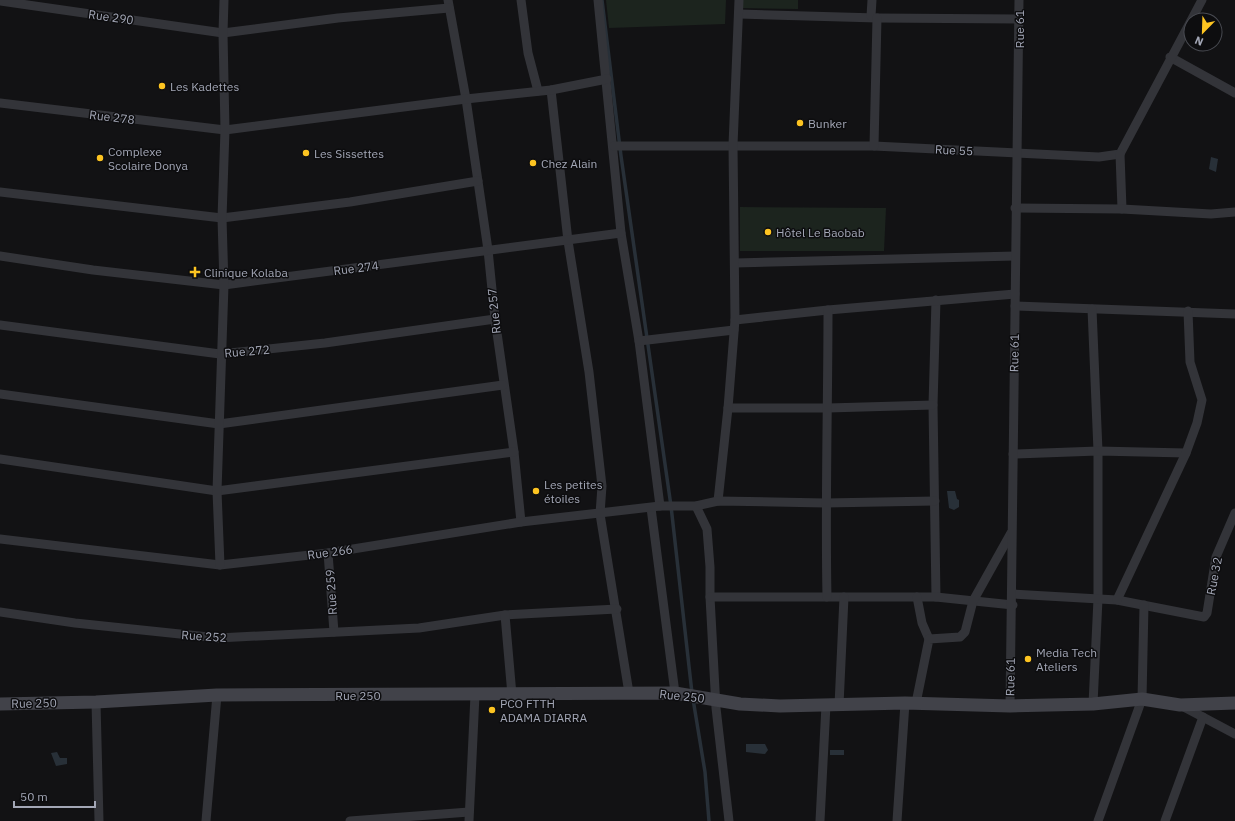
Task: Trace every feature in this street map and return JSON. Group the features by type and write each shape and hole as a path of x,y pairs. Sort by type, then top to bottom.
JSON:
{"street":[{"path":"220,565 217,491 220,354 224,284 222,218 224,0"},
{"path":"521,0 528,53 538,91"},
{"path":"598,0 614,146 621,233 639,341 675,693"},
{"path":"718,501 728,408 734,325 735,263 733,145 739,0"},
{"path":"872,0 874,17 874,146"},
{"name":"Rue 61","path":"1010,706 1009,679 1013,605 1011,533 1019,18 1018,0"},
{"path":"1122,208 1120,154 1170,57 1202,0"},
{"name":"Rue 290","path":"0,1 223,33 448,4"},
{"name":"Rue 257","path":"448,4 466,99 488,250 503,385 514,452 521,522"},
{"path":"739,14 1019,18"},
{"path":"1170,57 1235,92"},
{"name":"Rue 278","path":"0,103 224,130 466,99 551,90 606,80"},
{"path":"551,90 568,241 589,372 602,486 600,514 617,609 629,693"},
{"name":"Rue 55","path":"614,146 874,146 1099,157 1120,154"},
{"path":"0,192 222,218 350,202 478,181"},
{"path":"1015,208 1122,208 1211,214 1235,212"},
{"name":"Rue 274","path":"0,256 93,270 224,284 621,233"},
{"path":"735,263 1015,256"},
{"path":"639,341 828,310 1015,294"},
{"path":"936,300 933,405 936,597"},
{"path":"1015,306 1188,311 1235,314"},
{"path":"1092,309 1098,452 1098,599 1092,704"},
{"path":"827,597 826,503 828,310"},
{"path":"1117,600 1186,453 1197,423 1202,400 1190,362 1188,311"},
{"name":"Rue 272","path":"0,325 220,354 325,343 495,319"},
{"path":"0,394 219,424 503,385"},
{"path":"728,408 828,408 933,405"},
{"path":"0,459 217,491 514,452"},
{"path":"1013,454 1098,452 1186,453"},
{"name":"Rue 266","path":"0,539 220,565 328,552 521,522 656,507 696,506 718,501 826,503 935,501"},
{"path":"696,506 707,529 716,700 729,821"},
{"name":"Rue 32","path":"1144,605 1204,617 1207,613 1216,557 1235,514"},
{"path":"929,639 960,637 965,632 973,601 1011,533"},
{"name":"Rue 259","path":"328,552 334,632"},
{"path":"1012,594 1117,600 1144,605 1142,699 1098,821"},
{"path":"710,597 936,597 1013,605"},
{"path":"820,821 844,597"},
{"path":"897,821 910,703 929,639 922,622 917,597"},
{"name":"Rue 252","path":"0,612 75,623 218,638 419,628 505,615 617,609"},
{"path":"505,615 512,694"},
{"name":"Rue 250","path":"0,704 96,702 217,695 475,695 629,693 675,693 716,700 780,706 910,703 1010,706 1092,704 1142,699 1180,705 1235,704"},
{"path":"206,821 217,695"},
{"path":"350,821 469,816 475,695"},
{"path":"96,702 100,821"},
{"path":"1180,705 1235,734"},
{"path":"1165,821 1203,717"}],"shaded area":[{"path":"606,0 726,0 725,24 609,28"},
{"path":"741,0 798,0 798,9 740,8"},
{"path":"1211,157 1218,159 1216,172 1209,169"},
{"path":"740,207 886,208 884,251 740,251"},
{"path":"947,491 955,491 957,499 959,500 959,507 954,510 949,508"},
{"path":"746,744 765,744 768,750 765,754 746,752"},
{"path":"830,750 844,750 844,755 830,755"},
{"path":"57,752 60,758 67,758 67,764 56,766 51,753"}],"waterway":[{"path":"602,0 621,156 671,506 692,693"},
{"path":"693,699 705,772 709,821"}],"place":[{"name":"Les Kadettes","path":"162,86"},
{"name":"Bunker","path":"800,123"},
{"name":"Les Sissettes","path":"306,153"},
{"name":"Complexe Scolaire Donya","path":"100,158"},
{"name":"Chez Alain","path":"533,163"},
{"name":"Hôtel Le Baobab","path":"768,232"},
{"name":"Clinique Kolaba","path":"195,272"},
{"name":"Les petites étoiles","path":"536,491"},
{"name":"Media Tech Ateliers","path":"1028,659"},
{"name":"PCO FTTH ADAMA DIARRA","path":"492,710"}]}
